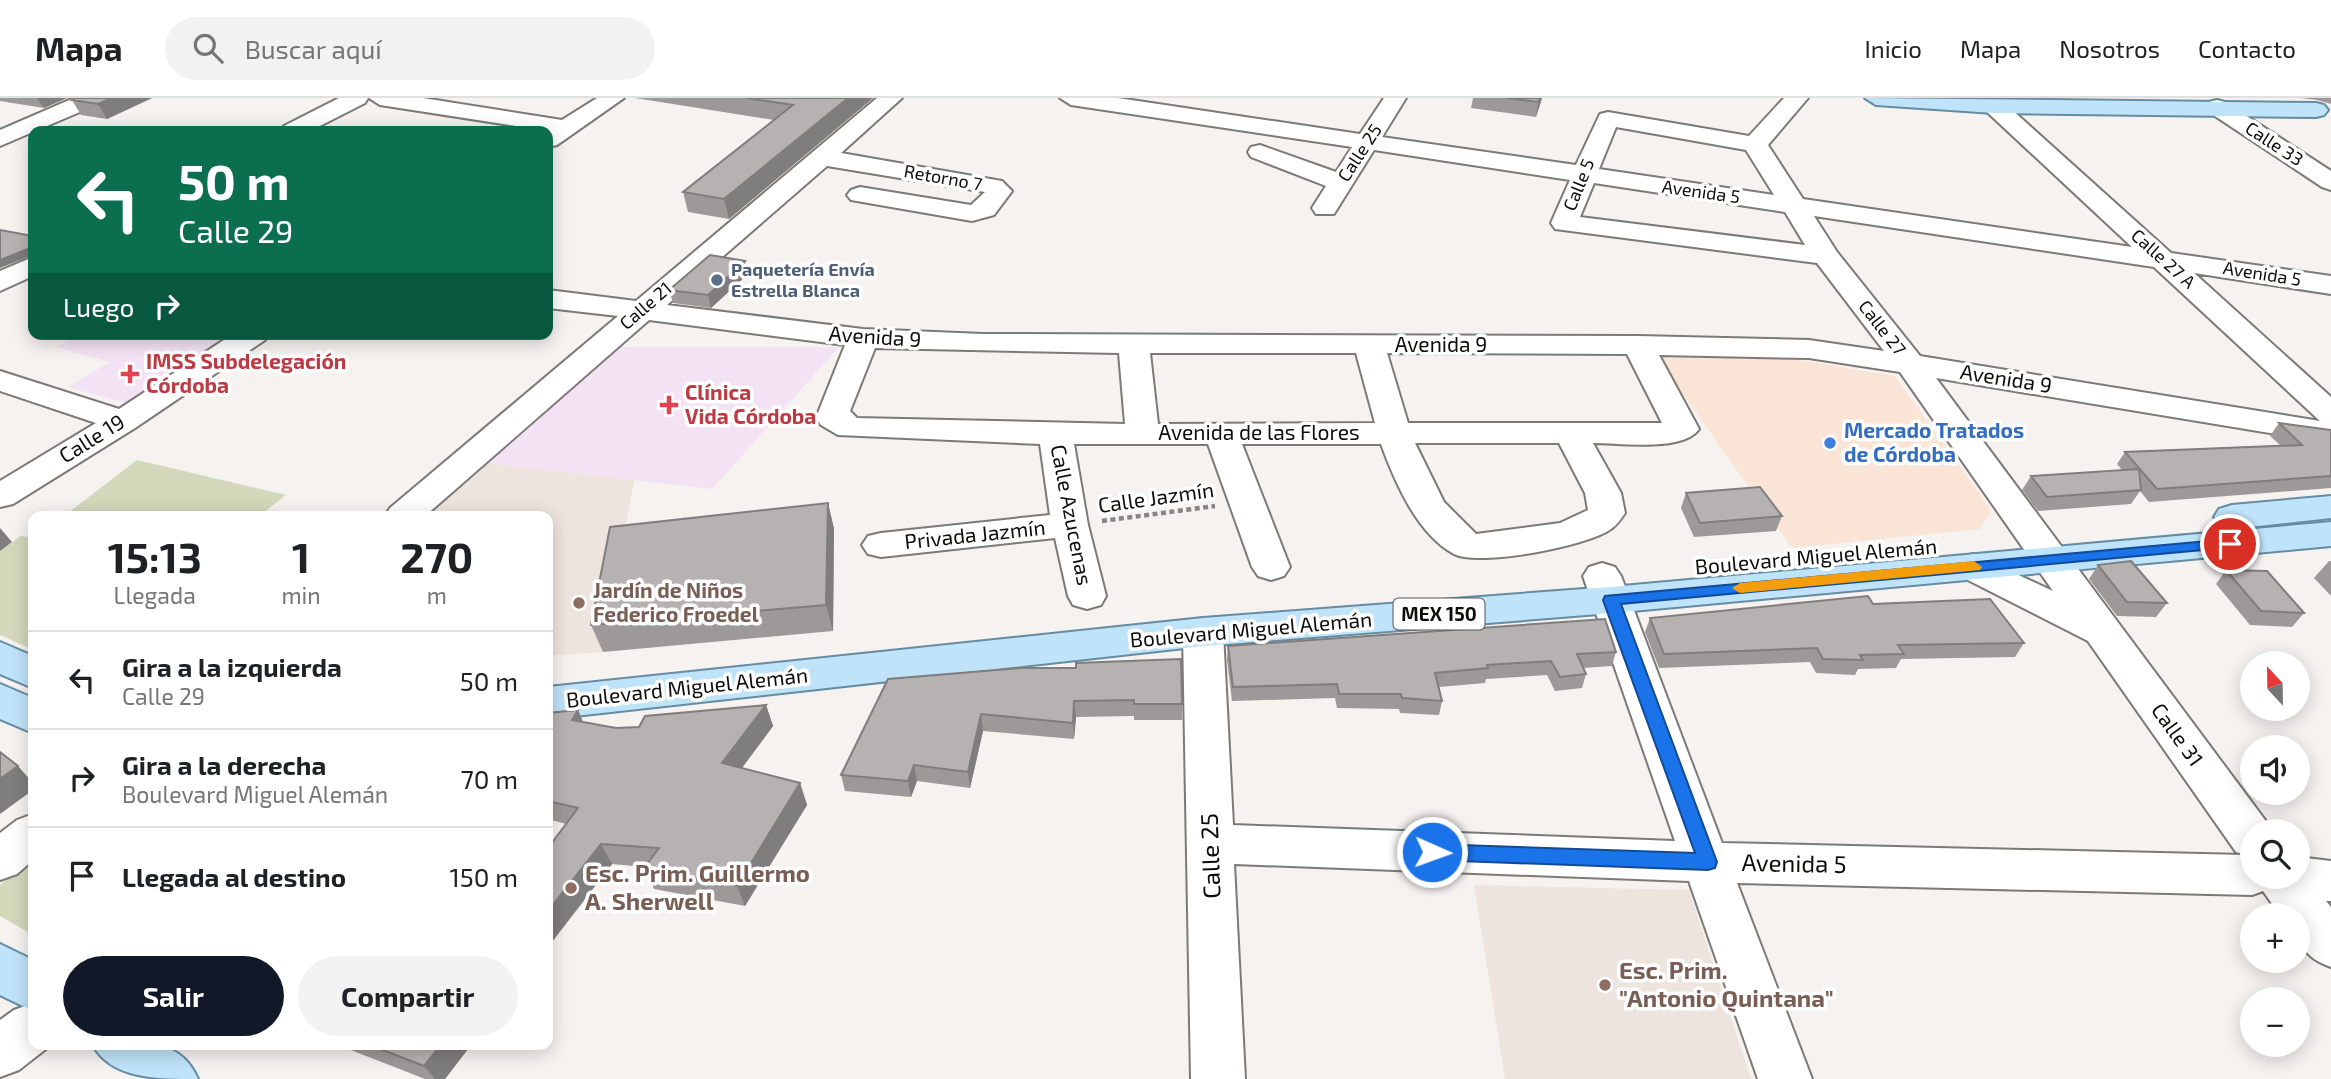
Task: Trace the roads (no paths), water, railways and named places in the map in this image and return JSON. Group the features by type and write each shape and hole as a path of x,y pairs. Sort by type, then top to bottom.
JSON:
{"main road":[{"path":"1877,98 1994,106 2217,107 2323,112"},
{"path":"2257,98 2323,112"},
{"name":"Boulevard Miguel Alemán","path":"553,702 719,673 2041,548 2331,507"},
{"name":"Boulevard Miguel Alemán","path":"553,676 719,673 1203,632 1606,588 1973,567 2041,548 2323,537"},
{"path":"0,657 28,671"},
{"path":"0,700 28,714"},
{"path":"0,967 28,985"},
{"path":"127,1050 171,1079"}],"street":[{"path":"29,126 93,98"},
{"path":"302,126 357,98"},
{"path":"380,98 518,126"},
{"path":"557,134 613,98"},
{"name":"Calle 21","path":"409,511 891,98"},
{"name":"Avenida 5","path":"1071,98 1135,102 1582,174 2331,285"},
{"name":"Calle 25","path":"1325,208 1395,98"},
{"path":"1755,144 1797,98"},
{"name":"Calle 27 A","path":"1994,106 2331,414"},
{"name":"Calle 33","path":"2217,107 2325,173"},
{"name":"Calle 5","path":"1755,144 1608,120 1582,174 1564,223 1826,256"},
{"path":"0,139 28,127"},
{"name":"Calle 27","path":"1755,144 1826,256 1910,363 2041,548"},
{"path":"1260,152 1340,182"},
{"name":"Retorno 7","path":"820,157 993,186 999,191 985,209 972,213 860,195"},
{"path":"0,282 28,268"},
{"name":"Avenida 9","path":"553,300 863,338 983,343 1766,346 1910,363 2331,433"},
{"name":"Avenida de las Flores","path":"863,338 834,411 833,418 842,425 1055,434 1676,433 1682,429 1637,345"},
{"name":"Calle 19","path":"0,496 123,421 245,340"},
{"path":"1134,343 1142,433"},
{"path":"1369,345 1394,434 1432,509 1456,539 1468,546 1575,532 1600,523 1607,513 1603,493 1572,435"},
{"path":"0,381 123,421"},
{"path":"1221,433 1271,566"},
{"name":"Calle Azucenas","path":"1055,434 1070,525 1087,596"},
{"name":"Privada Jazmín","path":"881,545 1070,525"},
{"name":"Calle 31","path":"2041,548 2240,821"},
{"name":"Calle 31","path":"1973,567 2103,633"},
{"path":"1606,588 1785,1079"},
{"name":"Calle 25","path":"1203,632 1218,1079"},
{"path":"0,860 28,837"},
{"name":"Avenida 5","path":"1210,844 1708,862 2240,875"},
{"path":"2310,879 2331,881"},
{"path":"2289,889 2331,945"},
{"path":"0,1052 28,1031"}],"place":[{"name":"Paquetería Envía Estrella Blanca","path":"717,280"},
{"name":"IMSS Subdelegación Córdoba","path":"130,374"},
{"name":"Clínica Vida Córdoba","path":"669,405"},
{"name":"Mercado Tratados de Córdoba","path":"1830,443"},
{"name":"Jardín de Niños Federico Froedel","path":"579,603"},
{"name":"Esc. Prim. Guillermo A. Sherwell","path":"571,888"},
{"name":"Esc. Prim. \"Antonio Quintana\"","path":"1605,985"}]}
